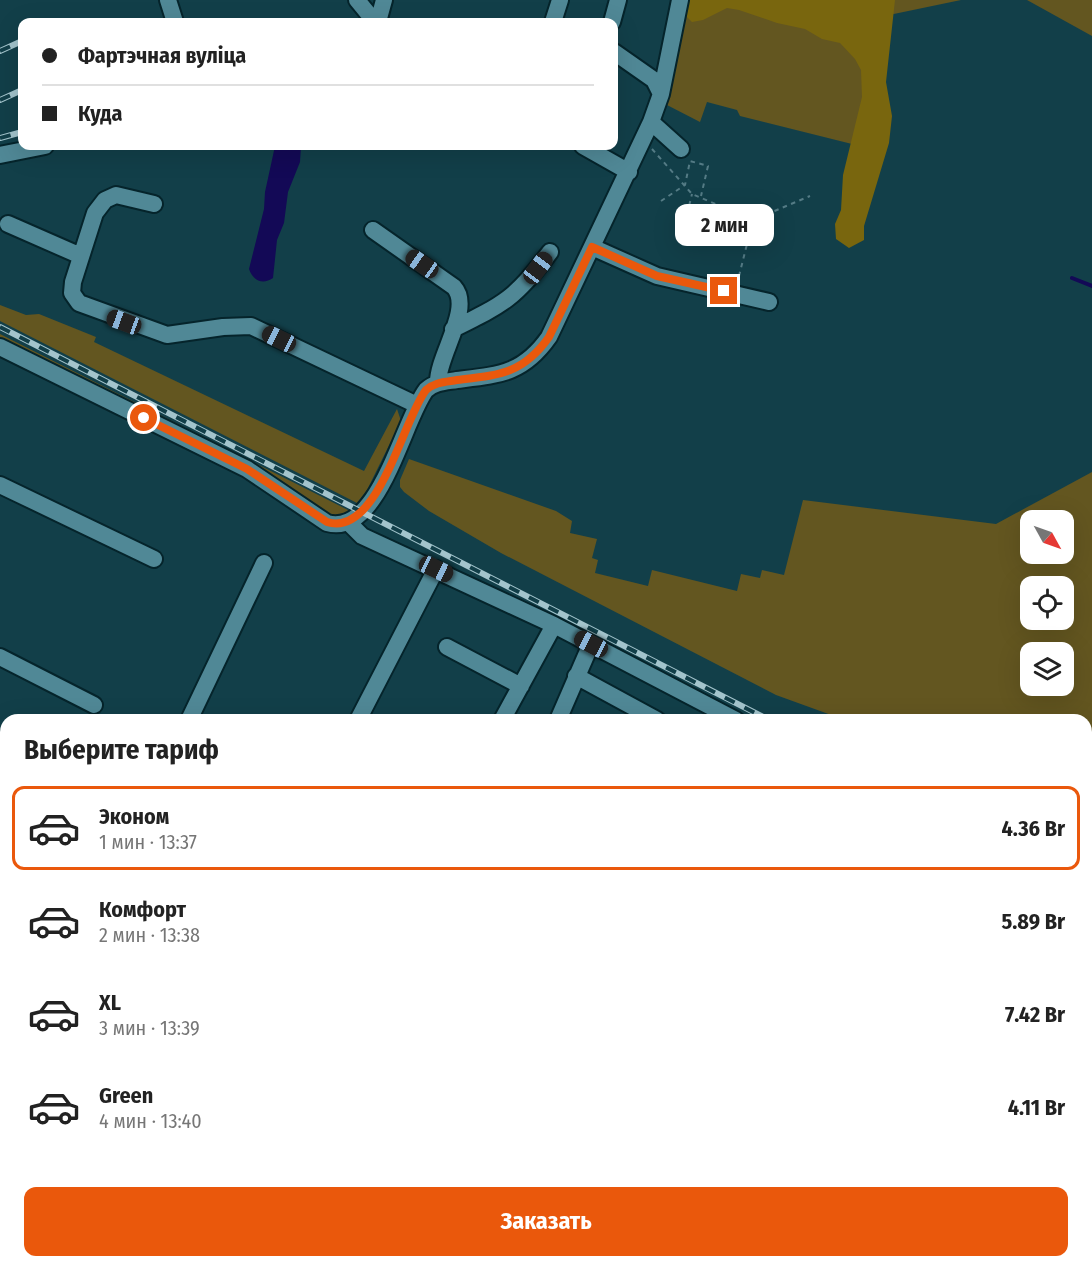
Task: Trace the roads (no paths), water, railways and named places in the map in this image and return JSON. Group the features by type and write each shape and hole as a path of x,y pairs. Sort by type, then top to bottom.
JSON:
{"street":[{"path":"168,0 174,18"},
{"path":"357,0 373,18"},
{"path":"377,18 384,0"},
{"path":"555,18 560,0"},
{"path":"613,18 618,0"},
{"path":"0,347 247,469 327,522 335,525 348,522 362,512 375,495 426,390 438,382 501,375 530,360 549,337 651,122 661,94 680,0"},
{"path":"618,55 654,80 661,94"},
{"path":"651,122 681,149"},
{"path":"0,155 25,150"},
{"path":"591,150 629,172"},
{"path":"154,204 122,195 105,200 95,213 72,287 75,299 84,307 167,335 234,325 251,326 417,405"},
{"path":"8,224 81,256"},
{"path":"373,230 458,290 461,306 439,369 438,382"},
{"path":"592,247 657,276 770,302"},
{"path":"453,329 508,301 525,285 550,252"},
{"path":"0,485 154,559"},
{"path":"348,522 362,536 554,625 725,714"},
{"path":"192,714 264,562"},
{"path":"361,714 436,569"},
{"path":"505,714 554,625"},
{"path":"560,714 591,644"},
{"path":"447,647 520,686"},
{"path":"0,657 94,705"},
{"path":"576,676 646,714"}],"waterway":[{"path":"1072,278 1092,286"}],"railway":[{"path":"0,51 18,43"},
{"path":"0,100 18,92"},
{"path":"0,138 18,133"},
{"path":"0,327 757,714"}]}
